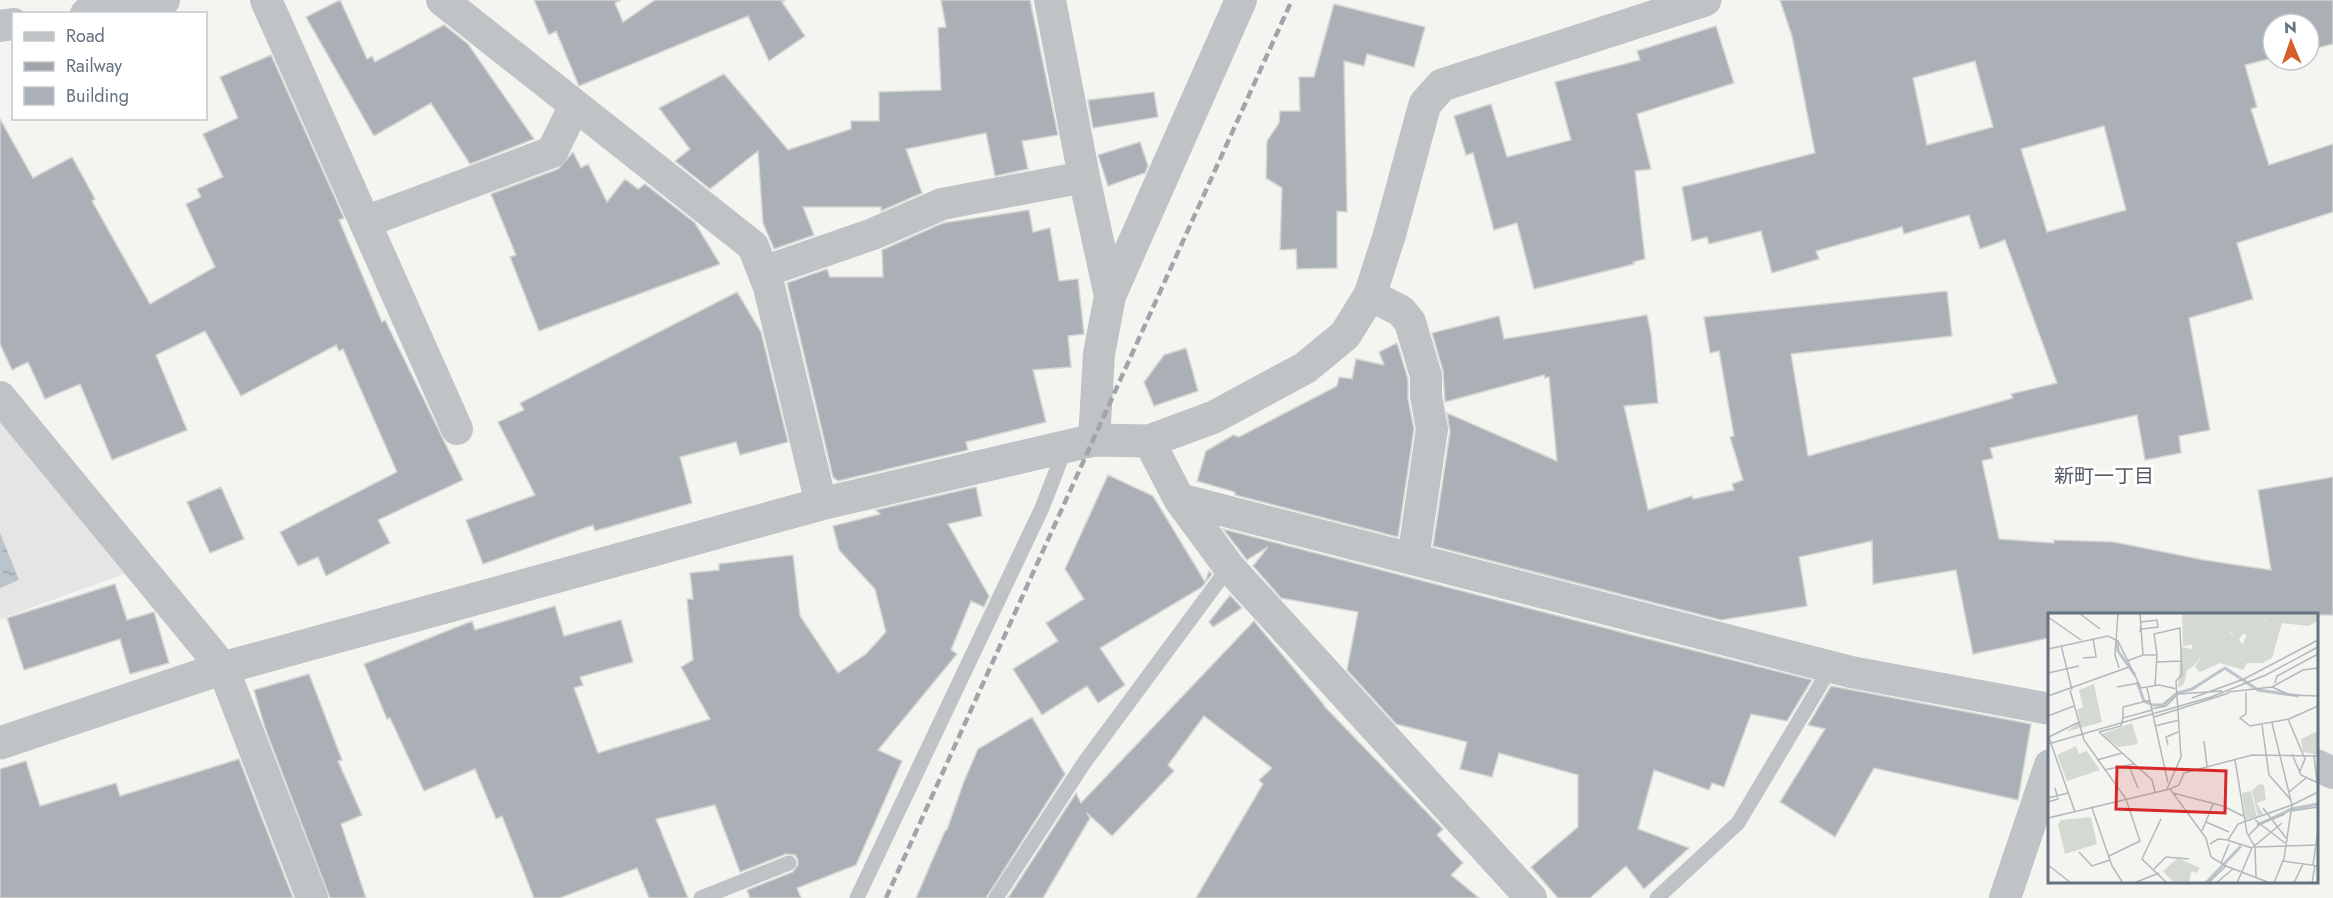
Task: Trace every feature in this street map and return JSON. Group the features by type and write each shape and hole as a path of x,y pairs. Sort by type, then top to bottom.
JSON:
{"street":[{"path":"97,12 164,0"},
{"path":"266,0 457,429"},
{"path":"442,0 753,246 769,287 821,504"},
{"path":"1050,0 1084,177 1110,296"},
{"path":"1080,443 1110,296 1240,0"},
{"path":"0,743 223,668 821,504 1080,443 1149,441 1214,417 1305,368 1345,335 1370,296 1390,233 1425,104 1443,85 1705,0"},
{"path":"365,222 552,152 574,105"},
{"path":"763,272 873,234 942,204 1084,177"},
{"path":"1370,296 1401,311 1410,322 1426,376 1426,396 1432,429 1413,560"},
{"path":"0,397 223,668 312,898"},
{"path":"1149,441 1179,499 1229,567 1531,898"},
{"path":"1179,499 1831,667 2048,709"},
{"path":"2318,766 2333,773"},
{"path":"2005,898 2048,768"}],"lane":[{"path":"857,898 1042,508 1080,443"},
{"path":"996,898 1084,763 1229,567"},
{"path":"1657,898 1738,823 1831,667"},
{"path":"701,898 789,864"}],"shaded area":[{"path":"0,419 124,574 0,619"}],"water":[{"path":"0,533 19,580 0,588"}],"building":[{"path":"340,0 367,59 372,56 375,62 444,25 468,44 534,139 470,164 431,103 374,136 306,17"},
{"path":"534,0 621,0 615,3 623,22 655,0 785,0 782,2 805,36 769,61 748,16 579,86 556,31 549,35"},
{"path":"941,0 1030,0 1058,135 1022,141 1028,169 995,176 986,133 906,149 922,193 881,211 881,207 803,207 814,235 774,249 763,223 758,151 710,189 675,161 690,149 659,108 724,74 788,150 851,129 851,121 879,121 879,92 941,90 938,28 946,27"},
{"path":"1780,0 2333,0 2333,44 2321,47 2321,12 2261,12 2261,61 2245,65 2257,107 2251,109 2269,165 2333,144 2333,212 2237,243 2253,299 2189,318 2210,430 2179,436 2181,453 2145,460 2137,415 1990,448 1993,458 1982,461 1999,539 2054,543 2054,540 2114,542 2204,560 2271,570 2258,490 2333,477 2333,615 2318,615 2318,613 2048,613 2048,638 1973,654 1956,570 1873,584 1872,541 1799,557 1807,606 1721,620 1433,546 1450,432 1447,413 1557,461 1549,377 1545,378 1544,375 1445,402 1443,371 1432,333 1499,316 1504,339 1647,315 1658,403 1624,406 1648,510 1692,496 1693,499 1734,490 1732,484 1743,480 1730,437 1734,436 1719,351 1710,353 1704,317 1947,291 1952,336 1791,354 1808,456 2013,398 2011,394 2057,383 2005,240 1980,249 1969,215 1904,234 1902,227 1816,251 1819,259 1772,273 1761,231 1709,244 1707,237 1692,241 1682,187 1815,153 1792,36","holes":["1975,61 1993,127 1927,145 1913,78","2104,126 2126,210 2047,232 2021,149"]},
{"path":"1334,4 1425,27 1414,67 1367,54 1364,66 1344,61 1347,212 1337,211 1337,268 1297,269 1296,249 1280,250 1282,188 1266,178 1267,141 1279,123 1280,111 1300,111 1299,77 1314,77"},
{"path":"1716,26 1734,83 1637,114 1651,169 1635,171 1645,259 1633,262 1634,264 1534,289 1517,223 1494,230 1473,153 1466,155 1454,116 1491,104 1507,157 1571,140 1555,82 1640,60 1637,51"},
{"path":"271,55 344,218 339,220 382,322 385,320 463,480 378,520 390,543 326,576 318,557 298,566 280,532 397,472 343,349 339,351 336,345 241,396 205,331 156,355 187,430 112,460 80,384 45,399 28,362 12,370 0,344 0,119 33,178 72,157 95,199 92,201 150,304 215,267 186,204 201,197 197,189 223,177 203,134 238,118 220,77"},
{"path":"1154,92 1158,117 1093,128 1088,100"},
{"path":"1140,142 1148,166 1145,173 1108,186 1098,155"},
{"path":"573,152 581,168 588,164 607,202 625,179 638,189 645,184 695,223 720,264 539,331 510,257 516,255 491,194 558,169"},
{"path":"1029,210 1033,232 1050,228 1059,281 1078,279 1084,334 1068,336 1071,367 1033,370 1046,422 966,442 968,450 838,481 833,477 787,283 827,269 830,277 883,277 882,250 943,223"},
{"path":"737,292 761,332 788,442 740,455 736,442 680,457 692,503 595,531 593,525 483,564 466,520 535,495 498,422 524,410 520,403"},
{"path":"1397,343 1408,379 1408,399 1414,429 1398,537 1235,495 1235,492 1197,481 1206,451 1233,435 1239,437 1337,386 1339,377 1352,379 1356,359 1384,365 1379,352"},
{"path":"1186,348 1198,391 1154,406 1144,382 1164,355"},
{"path":"1108,475 1153,496 1205,582 1209,571 1212,574 1202,587 1100,648 1125,685 1098,703 1087,686 1042,715 1013,669 1058,641 1046,623 1084,599 1065,569"},
{"path":"221,487 244,539 210,553 187,502"},
{"path":"976,487 982,516 948,524 989,596 984,607 971,601 951,650 957,654 878,750 902,761 856,865 797,888 801,898 750,898 747,890 793,872 798,865 798,860 795,855 786,854 740,872 715,805 656,819 688,898 649,898 637,868 560,898 534,898 502,816 496,819 475,769 424,791 390,718 387,719 364,664 472,621 475,630 555,606 564,636 621,620 633,662 580,677 583,685 574,688 598,753 710,719 681,667 693,660 687,599 693,599 690,573 719,570 719,564 793,555 800,616 838,673 866,654 886,632 875,589 839,550 833,526 880,514 876,510"},
{"path":"1223,529 1812,680 1787,721 1751,714 1724,787 1712,783 1709,790 1654,770 1638,829 1689,848 1644,889 1626,866 1590,898 1558,898 1531,867 1578,827 1578,775 1499,753 1492,777 1460,769 1467,742 1396,724 1347,670 1358,612 1281,598 1253,566 1268,547 1247,560"},
{"path":"115,584 127,620 154,612 169,663 130,674 120,639 24,670 7,618"},
{"path":"1230,595 1242,608 1213,627 1209,622"},
{"path":"1254,621 1325,706 1323,705 1443,829 1437,835 1463,863 1451,875 1479,898 1196,898 1263,784 1259,780 1272,768 1204,716 1168,765 1174,771 1112,836 1087,813 1090,818 1043,898 1008,898 1076,793 1081,803"},
{"path":"309,674 342,760 338,761 362,815 341,824 366,898 330,898 265,728 254,690"},
{"path":"1831,686 2031,724 2018,800 1874,768 1835,837 1780,802 1825,729 1808,725"},
{"path":"1032,717 1065,774 986,898 916,898 947,830 978,749"},
{"path":"239,759 293,898 0,898 0,769 26,761 40,806 116,783 120,796"}],"railway":[{"path":"886,898 1292,0"}],"district":[{"name":"新町一丁目","path":"2104,476"}]}
